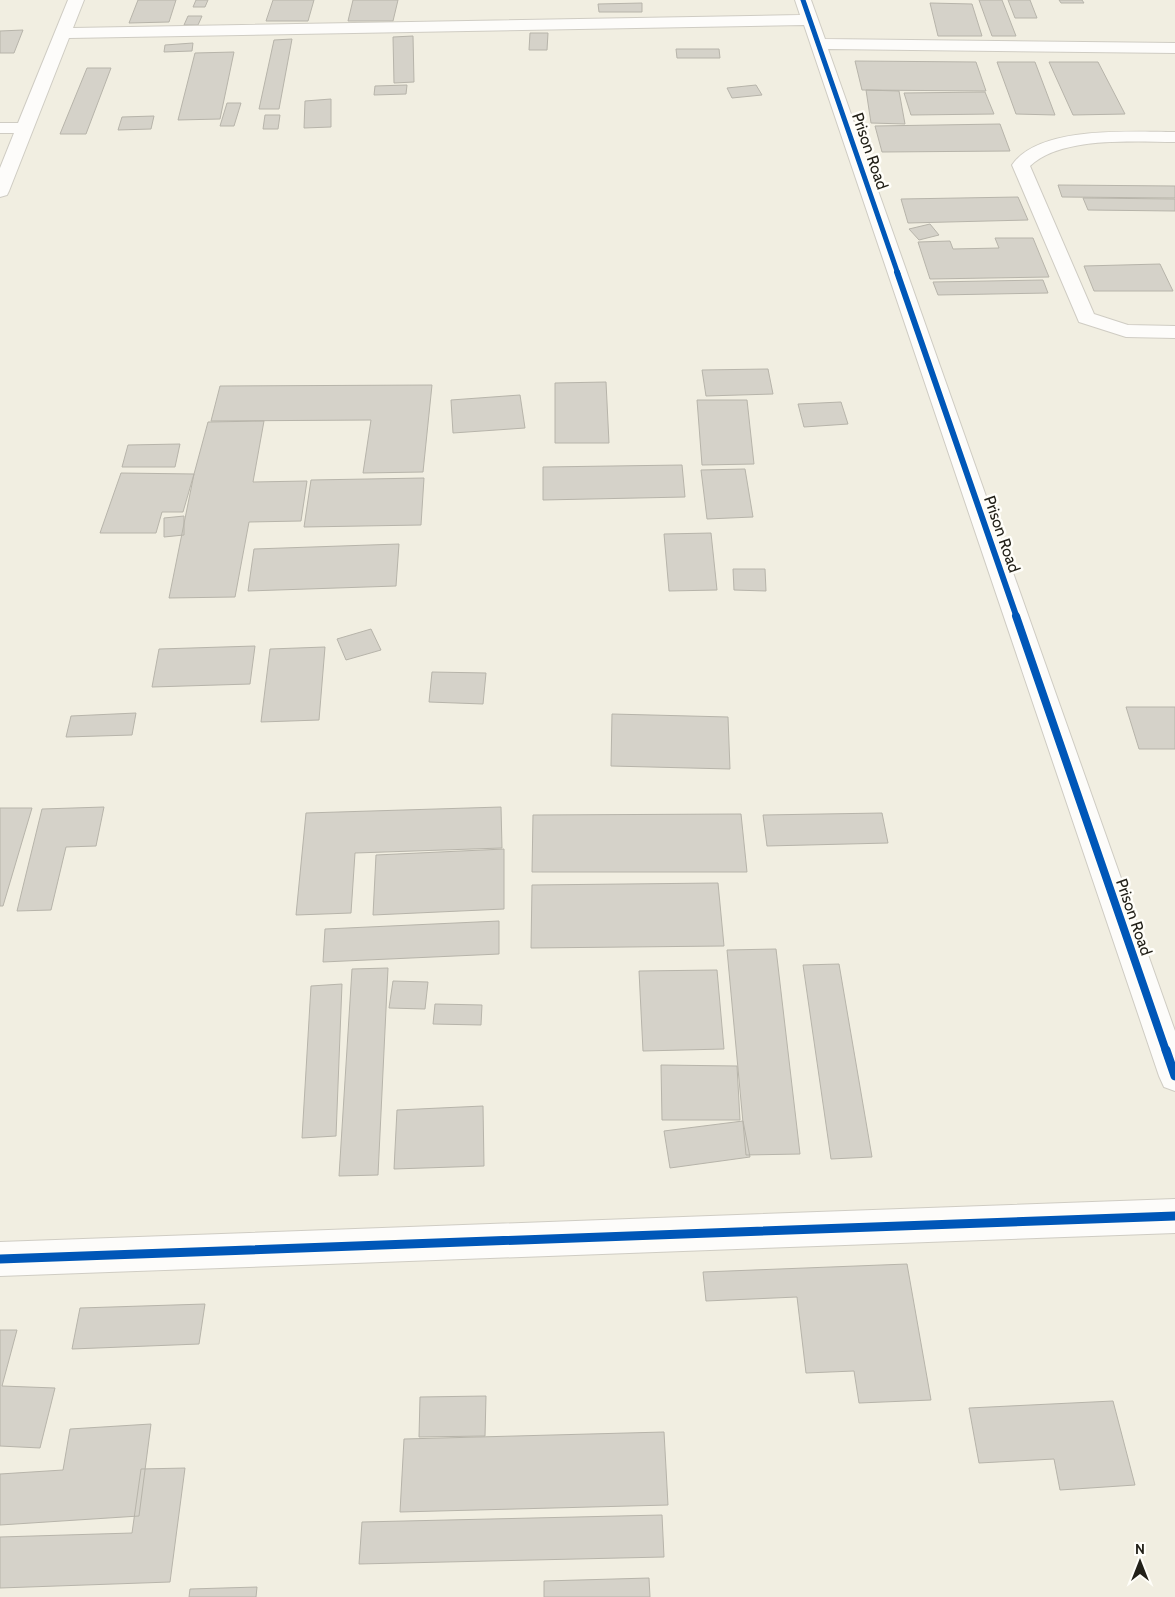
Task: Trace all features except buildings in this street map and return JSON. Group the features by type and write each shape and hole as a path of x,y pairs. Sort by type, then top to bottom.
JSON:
{"street":[{"path":"0,191 76,0"},
{"path":"63,33 806,10"},
{"name":"Prison Road","path":"806,10 1175,1076"},
{"path":"819,44 1175,48"},
{"path":"0,128 26,128"},
{"path":"1175,137 1135,137 1059,145 1038,151 1021,165 1086,318 1126,331 1175,332"},
{"path":"0,1259 1175,1216"}],"cycle path":[{"path":"803,0 1175,1076"},
{"path":"0,1259 1175,1216"}]}
